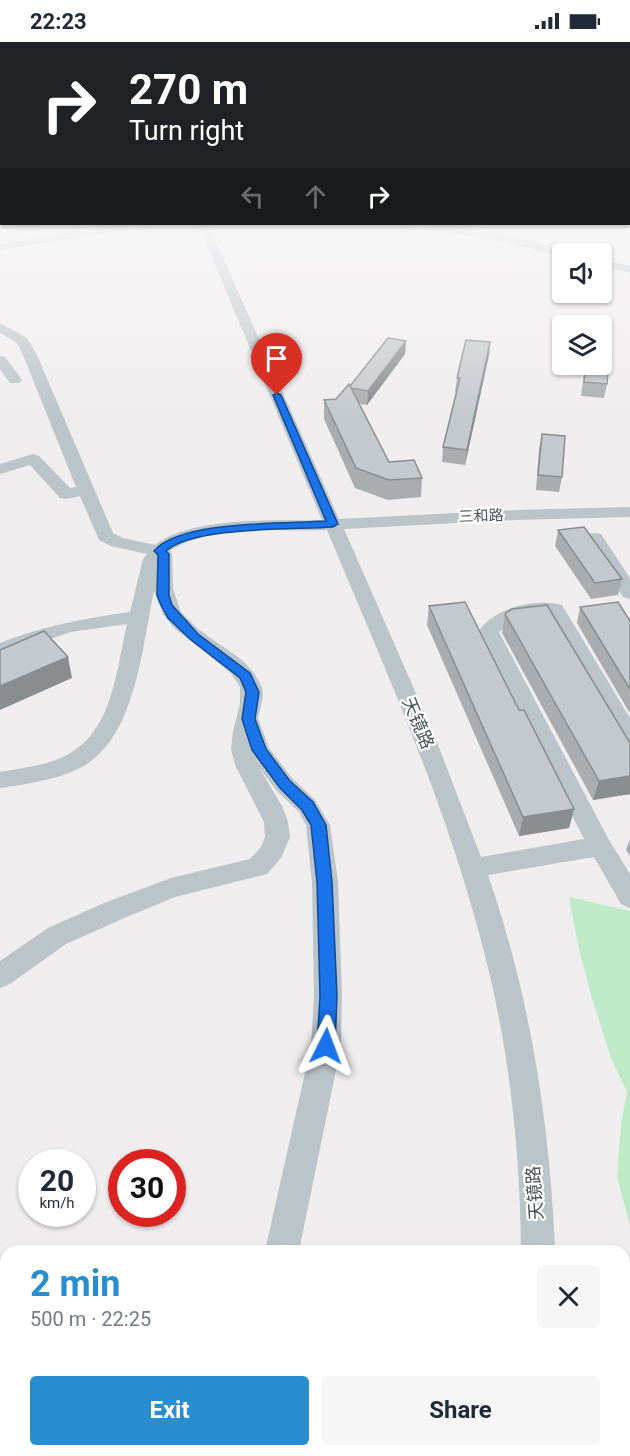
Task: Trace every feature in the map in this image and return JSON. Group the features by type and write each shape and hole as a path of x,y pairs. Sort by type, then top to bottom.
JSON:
{"street":[{"name":"天镜路","path":"230,286 418,722 473,868 504,978 521,1062 531,1138 538,1245"},
{"path":"0,976 57,936 113,911 171,888 258,867 269,857 274,848 278,825 245,763 241,747 252,692 246,676 194,636 172,615 163,595 163,554 159,551 117,542 105,536 25,346 16,335 1,328"},
{"path":"0,351 25,346"},
{"path":"0,360 15,380"},
{"path":"0,470 33,459 66,494 84,490"},
{"name":"三和路","path":"159,551 168,543 183,537 215,531 429,518 630,512"},
{"path":"595,538 630,592"},
{"path":"0,780 39,774 64,767 100,743 112,727 119,705 148,572 152,559 159,551"},
{"path":"630,737 555,609 511,614 494,623 489,631 600,846 630,897"},
{"path":"0,650 44,633 70,626 138,617"},
{"path":"248,719 259,750 285,784 308,806 318,825 325,882 328,996 326,1046 283,1245"},
{"path":"473,868 600,846"}],"green space":[{"path":"569,897 630,911 630,1226 617,1176 621,1123 627,1092 611,1058 591,995"}],"building":[{"path":"388,338 406,341 368,391 351,388 350,386"},
{"path":"466,340 490,342 467,450 443,447 460,378 457,378"},
{"path":"585,375 608,375 607,384 584,382"},
{"path":"349,384 389,462 414,460 422,478 389,480 356,468 324,400 336,399"},
{"path":"542,434 565,436 562,477 538,475"},
{"path":"584,527 622,579 595,583 558,530"},
{"path":"465,602 519,710 524,710 574,809 523,817 429,606"},
{"path":"618,602 630,621 630,689 580,607"},
{"path":"547,605 630,743 630,776 599,781 505,614 512,609"},
{"path":"44,631 68,657 0,686 0,650"}],"route":[{"path":"277,395 333,524 215,531 183,537 168,543 159,551 163,554 163,595 166,605 172,615 194,636 246,676 252,692 252,707 248,719 259,750 285,784 308,806 318,825 325,882 328,996 326,1046"}]}
